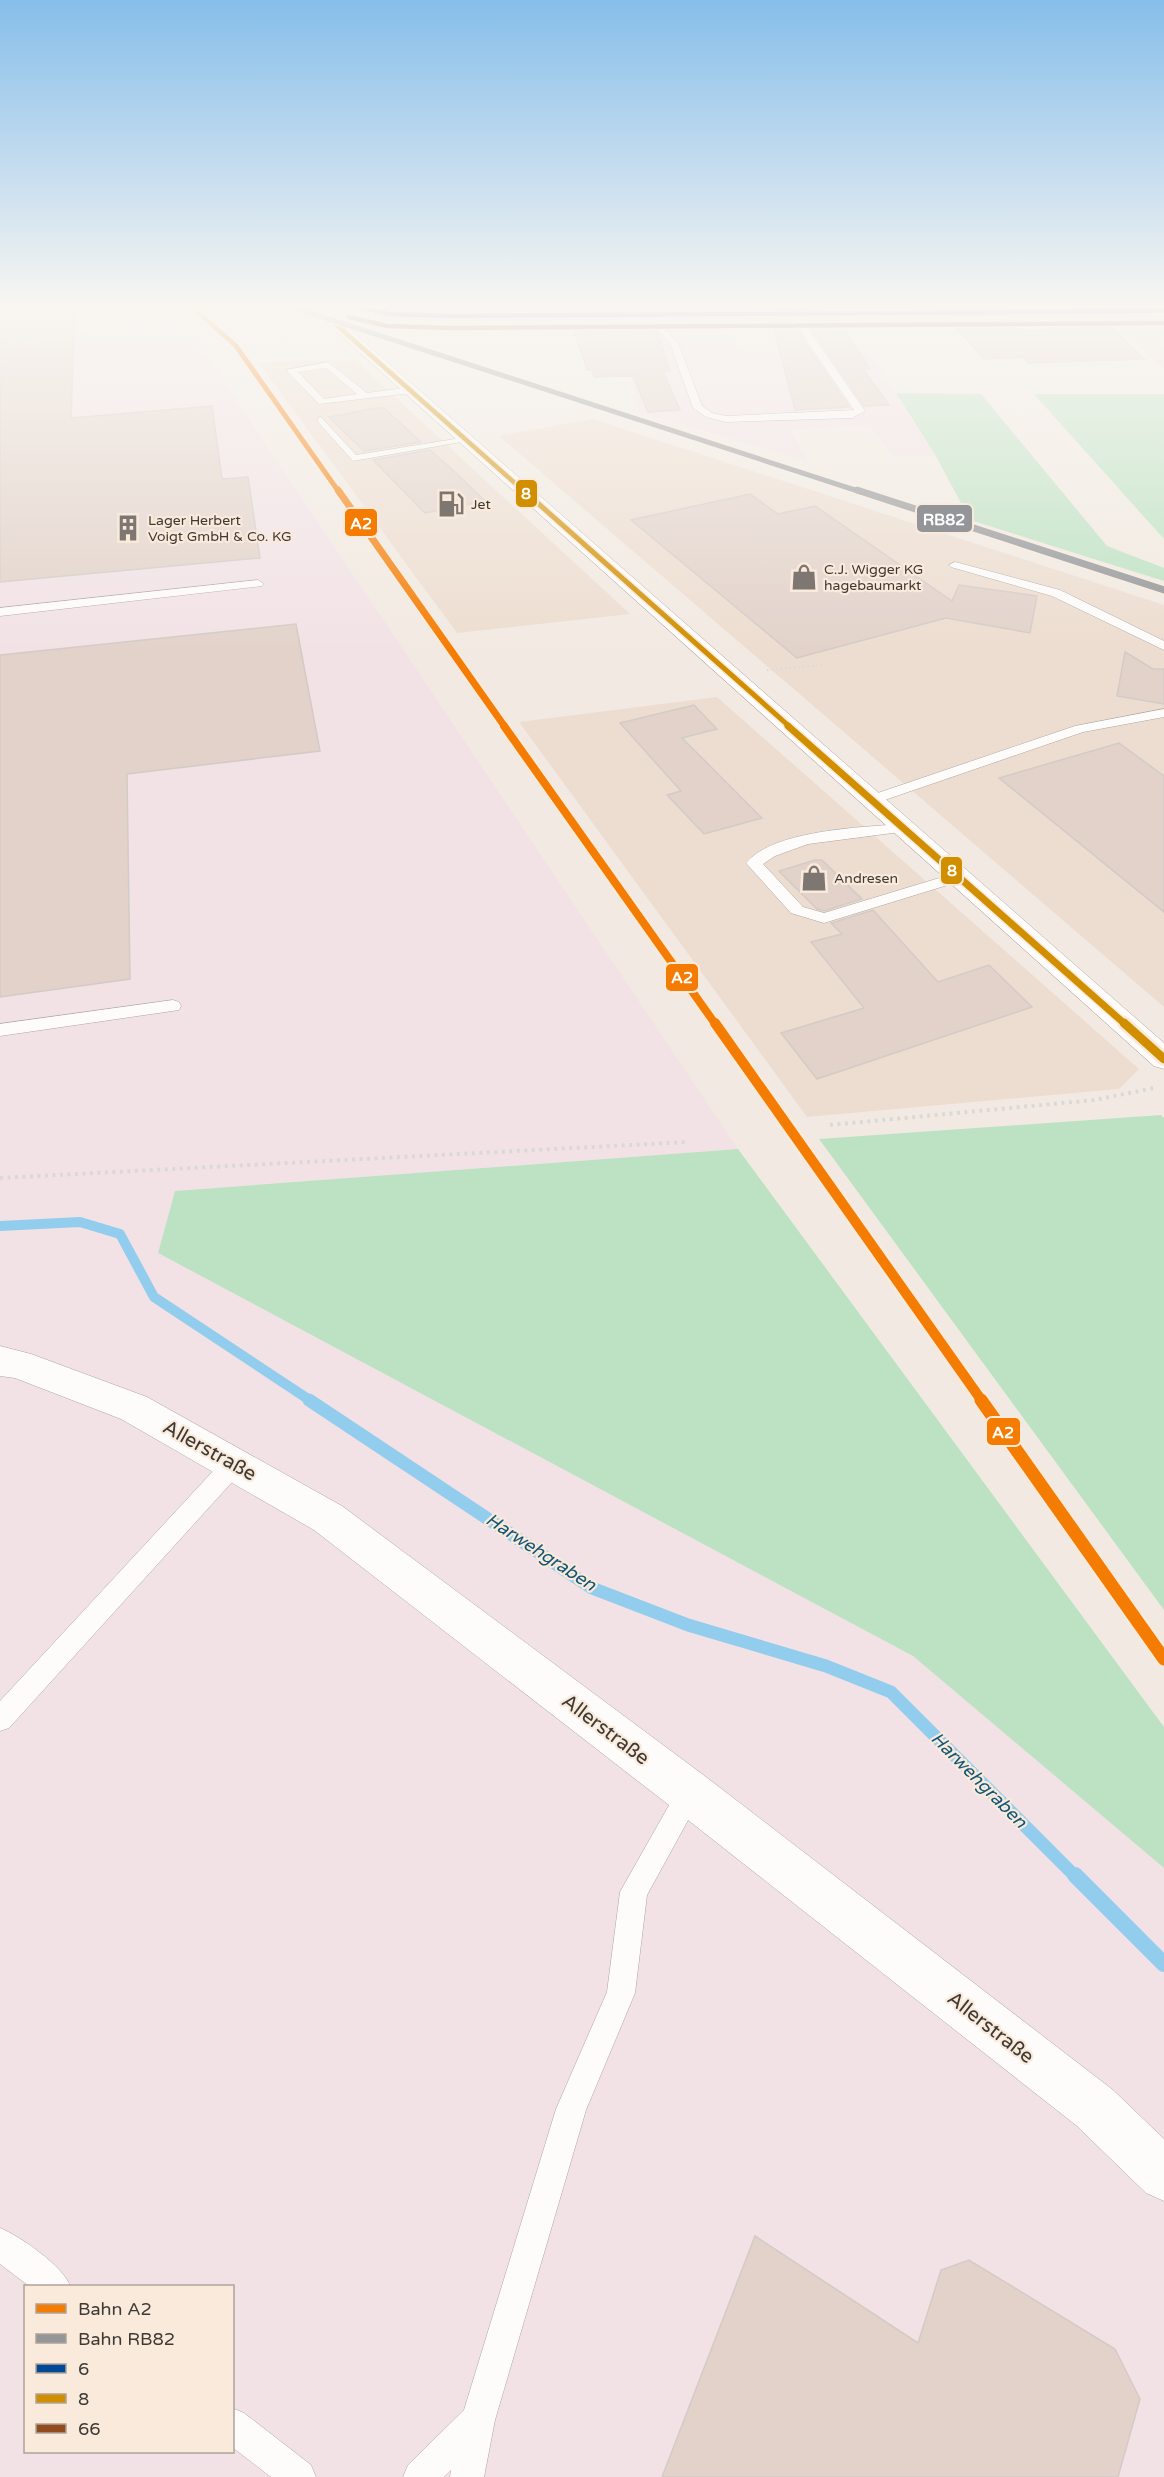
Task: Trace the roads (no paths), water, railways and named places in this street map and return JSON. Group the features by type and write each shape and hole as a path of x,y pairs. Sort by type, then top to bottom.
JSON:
{"street":[{"path":"445,421 1164,1059"},
{"name":"Allerstraße","path":"0,1361 18,1364 134,1408 235,1463 328,1518 690,1793 1095,2108 1164,2175"}],"lane":[{"path":"321,421 352,458 467,440"},
{"path":"956,565 1056,593 1164,646"},
{"path":"0,612 258,584"},
{"path":"871,800 1080,729 1164,712"},
{"path":"903,828 830,834 766,854 754,863 797,910 824,918 959,877"},
{"path":"0,1030 173,1006"},
{"path":"0,1719 235,1463"},
{"path":"468,2477 478,2420 571,2109 621,1993 634,1892 690,1793"},
{"path":"0,2244 53,2285"},
{"path":"420,2477 478,2420"},
{"path":"234,2427 299,2477"}],"waterway":[{"name":"Harwehgraben","path":"0,1226 80,1222 120,1234 154,1297 311,1401"},
{"name":"Harwehgraben","path":"309,1400 592,1588 688,1625 826,1666 891,1692 1076,1877"},
{"name":"Harwehgraben","path":"1075,1875 1164,1964"}],"rail line":[{"name":"A2","path":"289,421 1164,1659"},
{"name":"RB82","path":"642,421 1164,590"}],"place":[{"name":"Jet","path":"451,504"},
{"name":"Lager Herbert Voigt GmbH & Co. KG","path":"128,528"},
{"name":"C.J. Wigger KG hagebaumarkt","path":"804,577"},
{"name":"Andresen","path":"814,878"}]}
